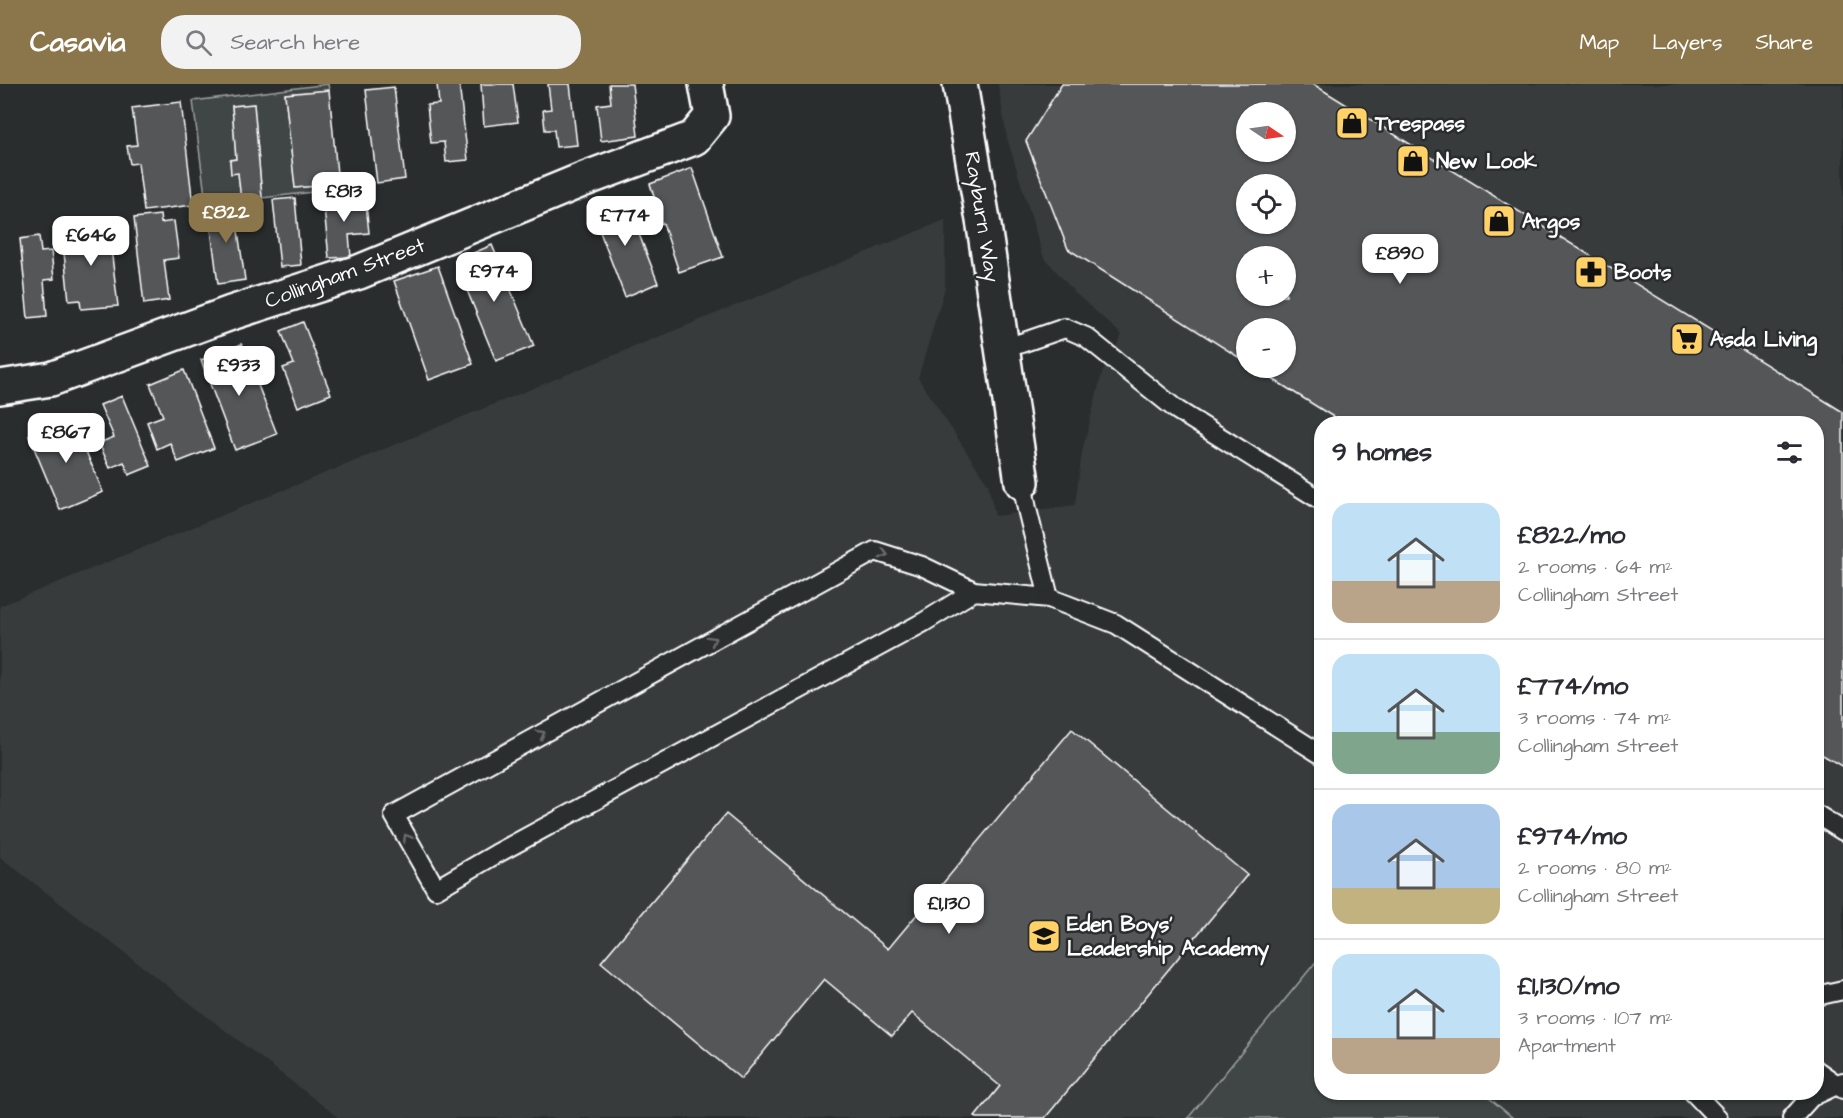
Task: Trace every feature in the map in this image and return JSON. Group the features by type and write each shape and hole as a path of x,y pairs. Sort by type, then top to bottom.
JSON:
{"street":[{"name":"Collingham Street","path":"0,387 51,379 231,313 359,272 582,180 694,138 712,116 706,84"},
{"name":"Rayburn Way","path":"960,84 984,226 1022,482"}],"lane":[{"path":"1001,350 1065,328 1086,337 1177,410 1314,496"},
{"path":"1022,482 1049,598"},
{"path":"974,591 924,622 496,854 436,889 394,815 875,550 922,566 974,591 1049,598 1116,624 1314,750"},
{"path":"1824,819 1843,831"},
{"path":"1824,994 1843,990"},
{"path":"1824,1075 1841,1085"},
{"path":"1824,1092 1841,1085"},
{"path":"1701,1100 1718,1118"},
{"path":"1792,1118 1807,1100"}],"shaded area":[{"path":"328,84 329,90 285,94 295,188 338,184 339,189 262,198 254,104 232,106 236,159 230,160 231,173 238,173 241,200 206,203 193,101"},
{"path":"998,84 1843,84 1843,1118 339,1118 0,857 0,606 945,220 945,288 918,378 988,484 995,516 1075,505 1082,452 1102,373 1122,335 1074,292 1043,256 1007,138"},
{"path":"1314,964 1314,1100 1492,1100 1513,1118 1188,1118"}],"building":[{"path":"437,84 459,84 468,160 446,162 444,142 431,143 427,105 439,104"},
{"path":"481,84 513,84 518,122 484,126"},
{"path":"548,84 570,84 577,145 556,147 554,130 545,130 543,110 551,109"},
{"path":"609,84 632,84 638,136 601,141 597,105 611,103"},
{"path":"1062,84 1313,84 1843,412 1843,767 1824,756 1824,416 1332,416 1271,378 1296,378 1296,318 1236,318 1236,356 1068,249 1026,141"},
{"path":"394,87 405,179 377,183 366,90"},
{"path":"329,90 338,184 295,188 285,94"},
{"path":"181,102 193,205 144,211 138,163 130,164 127,146 137,145 132,108"},
{"path":"254,104 262,198 241,200 238,173 231,174 230,160 236,159 232,106"},
{"path":"692,168 723,257 679,272 663,223 658,224 650,201 655,200 650,184"},
{"path":"365,194 369,233 349,235 351,257 329,258 323,198"},
{"path":"295,198 301,265 280,267 273,200"},
{"path":"625,198 658,283 625,297 592,211"},
{"path":"234,203 245,280 218,284 208,206"},
{"path":"160,215 161,223 174,221 179,258 164,260 169,300 144,304 134,218"},
{"path":"108,223 118,306 81,309 80,300 69,301 63,243 74,242 72,227"},
{"path":"39,236 41,252 51,251 54,279 44,280 47,316 28,318 20,239"},
{"path":"492,245 534,346 496,361 455,261"},
{"path":"438,266 473,364 429,380 394,281"},
{"path":"303,322 331,394 298,407 283,368 294,364 281,331"},
{"path":"242,344 277,434 235,450 201,360"},
{"path":"184,370 214,448 178,462 170,443 157,449 147,422 163,416 150,384"},
{"path":"122,396 151,466 129,475 124,462 110,468 99,443 114,437 100,405"},
{"path":"72,418 103,492 60,510 29,436"},
{"path":"1072,729 1247,875 1045,1118 975,1117 1000,1086 912,1013 892,1036 824,979 741,1079 601,962 726,814 888,949"}],"place":[{"name":"Trespass","path":"1352,123"},
{"name":"New Look","path":"1413,161"},
{"name":"Argos","path":"1499,221"},
{"name":"Boots","path":"1591,272"},
{"name":"Asda Living","path":"1687,339"},
{"name":"Eden Boys’ Leadership Academy","path":"1044,936"}]}
